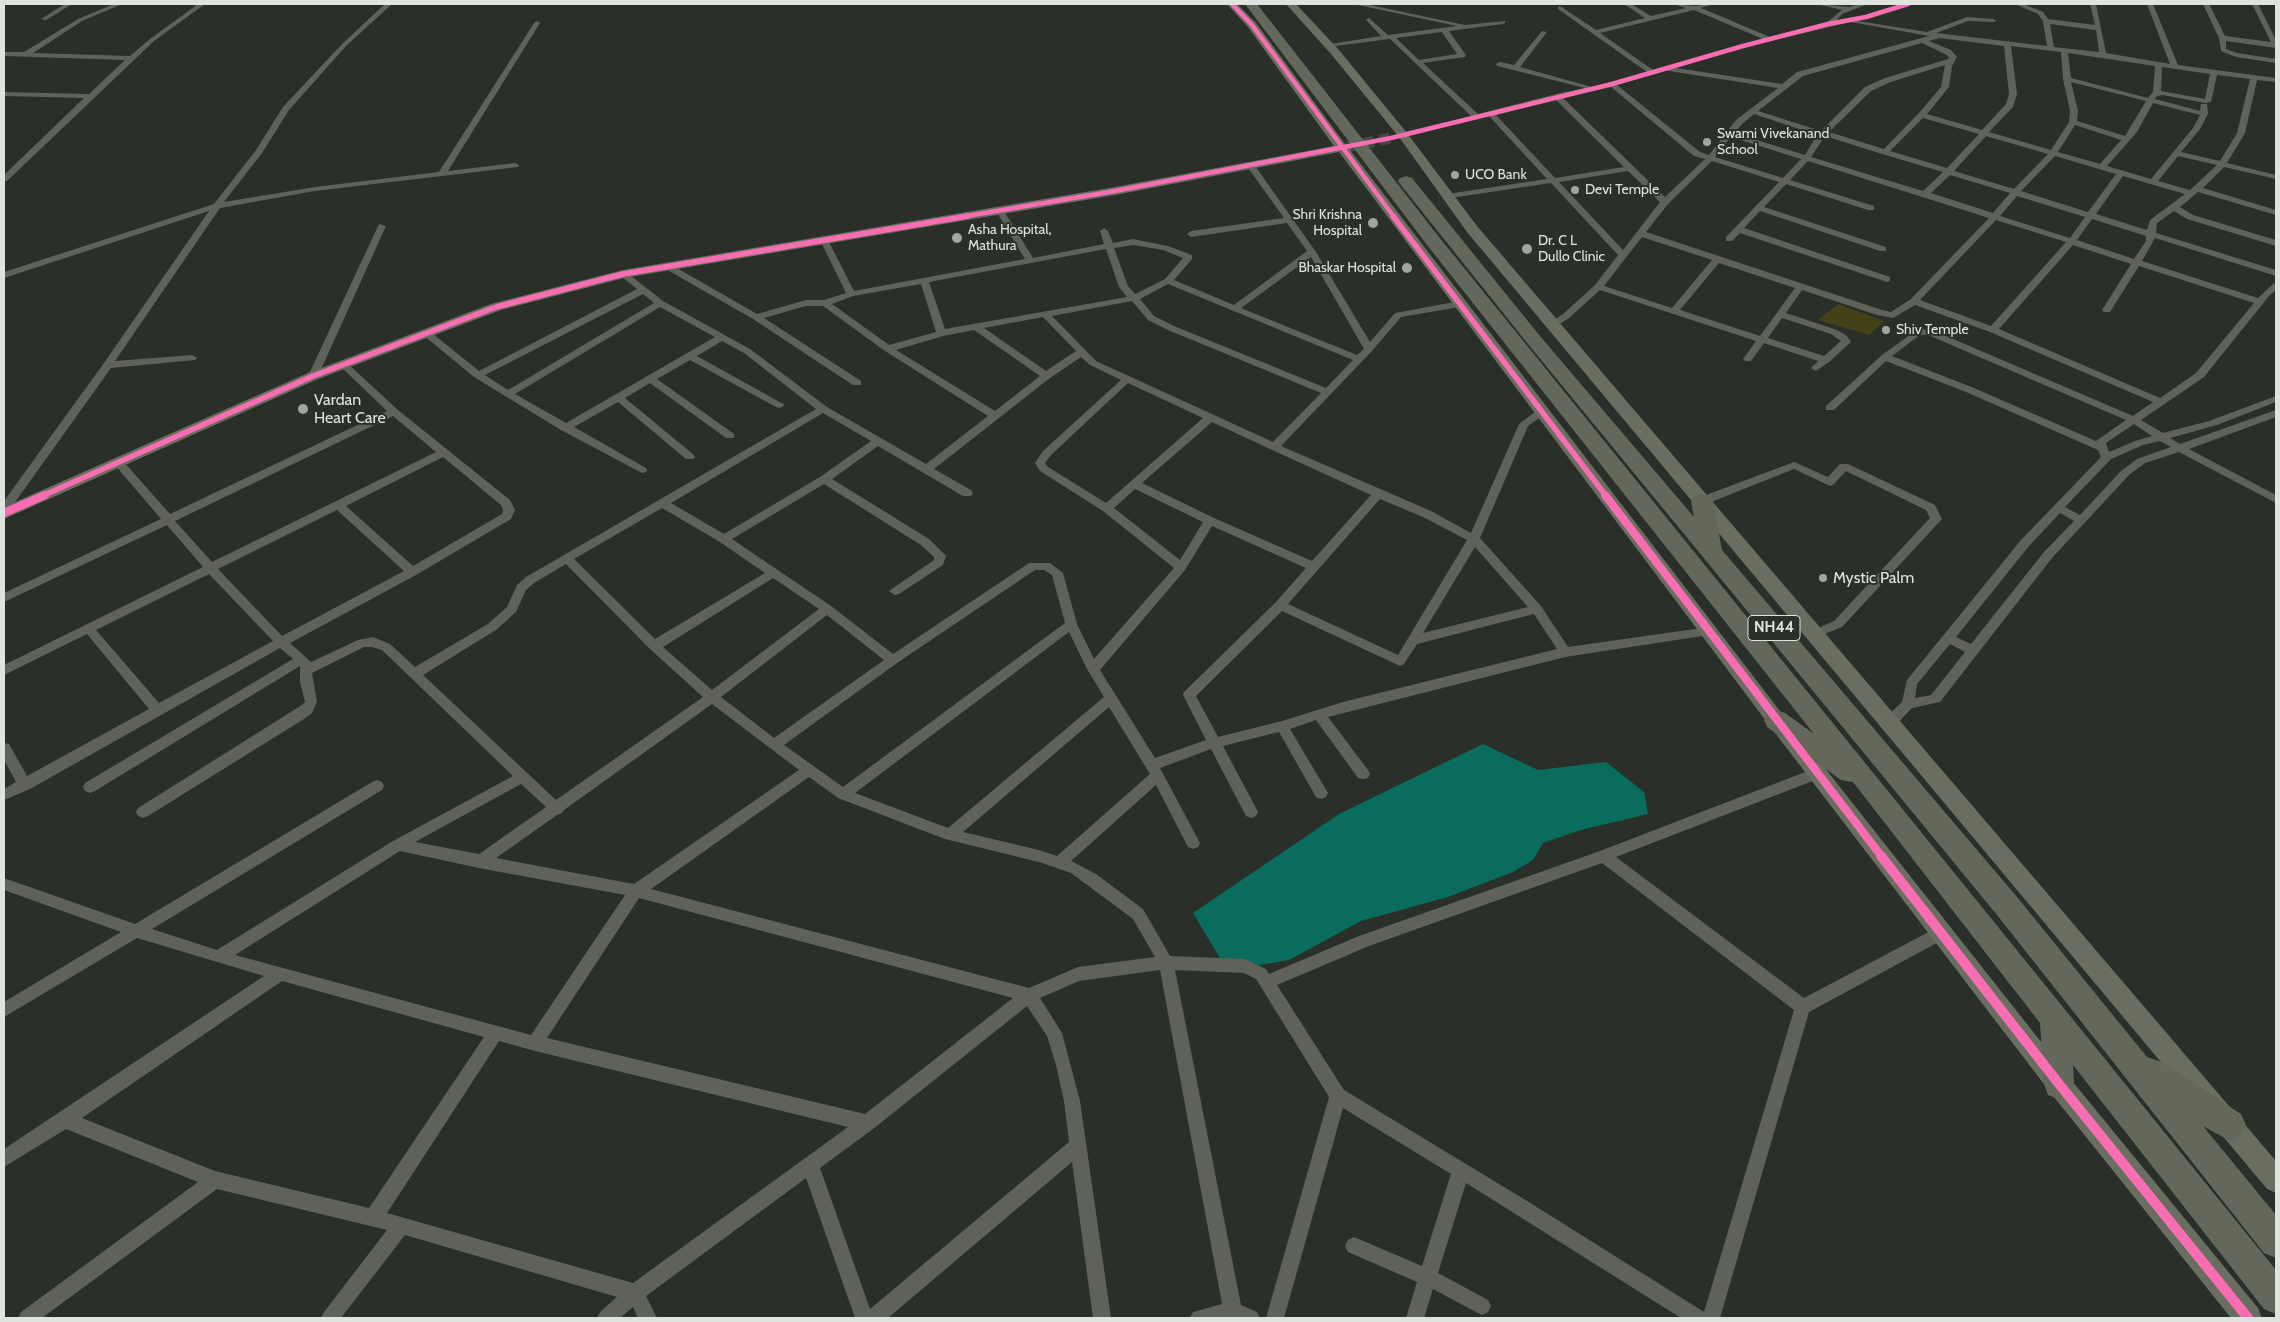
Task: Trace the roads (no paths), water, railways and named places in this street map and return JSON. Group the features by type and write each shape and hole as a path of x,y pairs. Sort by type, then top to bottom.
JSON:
{"highway":[{"name":"NH44","path":"1251,4 1438,248 1872,788 2276,1297"},
{"name":"NH44","path":"1283,8 1389,161 1534,340 1967,858 2276,1240"},
{"path":"1702,501 1711,551"},
{"path":"1776,720 1872,788"},
{"path":"2055,1019 2059,1084"},
{"path":"2128,1058 2230,1125"}],"street":[{"path":"44,19 68,4"},
{"path":"26,54 86,17 119,4"},
{"path":"5,176 152,40 202,4"},
{"path":"4,509 108,365 217,206 259,151 291,102 344,45 389,4"},
{"path":"1232,4 1252,25 1460,304 1776,720 2059,1084 2248,1318"},
{"path":"1356,4 1472,27"},
{"path":"1627,4 1651,19"},
{"path":"1676,4 1694,8 1769,39"},
{"path":"1595,32 1711,4"},
{"path":"1820,4 1847,9"},
{"path":"1828,24 1847,9 1864,4"},
{"path":"1397,137 1490,112 1612,84 1769,39 1908,4"},
{"path":"2018,4 2042,13"},
{"path":"2041,4 2051,50"},
{"path":"2093,4 2103,56"},
{"path":"2150,4 2175,67"},
{"path":"2206,4 2222,38 2222,48 2230,53 2276,60"},
{"path":"2255,4 2276,45"},
{"path":"1283,8 1328,45 1397,137 1552,325 2276,1180"},
{"path":"1560,8 1652,72"},
{"path":"1552,325 1566,316 1598,287 1665,202 1698,172 1728,134 1752,110 1800,74 1925,37 1967,19 1992,21"},
{"path":"1369,20 1418,62 1475,116"},
{"path":"1846,21 1925,37 1939,36 2007,44 2276,80"},
{"path":"2046,21 2099,28"},
{"path":"1328,45 1503,22"},
{"path":"442,173 537,23"},
{"path":"1418,62 1455,58 1462,55 1445,31"},
{"path":"1516,68 1544,32"},
{"path":"1885,152 1922,115 1945,87 1950,61 1953,57 1952,54 1925,37"},
{"path":"2222,38 2276,45"},
{"path":"1925,194 2010,105 2013,87 2007,44"},
{"path":"1640,233 1888,315 1899,312 1914,301 1941,271 1969,245 1993,216 2053,154 2072,122 2074,111 2067,79 2064,51"},
{"path":"4,54 132,58"},
{"path":"1728,239 1806,157 1823,134 1873,86 1950,61"},
{"path":"1500,64 1592,88"},
{"path":"2102,167 2126,140 2157,92 2159,65"},
{"path":"1664,69 1785,87"},
{"path":"2153,182 2196,130 2204,114 2205,101 2208,100 2214,72"},
{"path":"2107,310 2153,236 2153,222 2176,206 2223,163 2241,133 2254,77"},
{"path":"2067,79 2204,114"},
{"path":"1612,84 1690,149 1709,158 1871,208"},
{"path":"2157,92 2205,101"},
{"path":"4,94 91,96"},
{"path":"1556,96 1665,202"},
{"path":"1752,110 1823,134 1949,171 2276,273"},
{"path":"1490,112 1623,255"},
{"path":"1922,115 2153,182 2276,213"},
{"path":"2072,122 2126,140"},
{"path":"1728,134 1925,194 2260,302"},
{"path":"4,513 313,376 425,332 496,307 623,274 1000,210 1345,148"},
{"path":"2178,154 2223,163 2276,177"},
{"path":"4,275 217,206 315,189 515,164"},
{"path":"1250,165 1312,252 1369,349"},
{"path":"1447,197 1632,168"},
{"path":"1993,330 2072,241 2121,173"},
{"path":"2176,206 2178,210 2190,217 2276,243"},
{"path":"1758,208 1883,249"},
{"path":"1000,210 1030,260"},
{"path":"1191,234 1290,220"},
{"path":"313,376 382,226"},
{"path":"1738,229 1887,279"},
{"path":"1104,231 1124,287 1151,318 1170,328 1327,392"},
{"path":"824,240 851,294"},
{"path":"756,318 806,303 825,303 851,294 1133,242 1165,248 1189,257 1168,281 1135,298 941,333 888,349"},
{"path":"1235,308 1312,252"},
{"path":"1674,311 1717,260"},
{"path":"666,266 756,318 857,383"},
{"path":"623,274 660,304 747,350 823,410 967,493"},
{"path":"924,280 941,333"},
{"path":"1168,281 1358,359"},
{"path":"2105,453 2102,442 2200,375 2266,294 2276,286"},
{"path":"1598,287 1826,360"},
{"path":"1748,359 1782,315 1800,287"},
{"path":"478,376 643,290"},
{"path":"1914,301 1993,330 2161,402"},
{"path":"825,303 888,349 995,416"},
{"path":"508,394 660,304"},
{"path":"1274,446 1369,349 1398,315 1460,304"},
{"path":"1045,314 1080,353 1093,363 1126,380 1378,494 1427,514 1474,539 1537,609 1565,652"},
{"path":"1782,315 1834,332 1843,337 1846,342 1816,368"},
{"path":"975,326 1046,376"},
{"path":"425,332 478,376 565,428 642,470"},
{"path":"1830,408 1885,357 1918,332 1929,332 2134,420 2179,448 2276,499"},
{"path":"565,428 723,337"},
{"path":"926,470 1046,376 1080,353"},
{"path":"690,356 780,406"},
{"path":"1885,357 1970,390 2105,453"},
{"path":"108,365 192,358"},
{"path":"4,795 412,572 507,516 509,510 506,503 394,412 343,364"},
{"path":"650,380 730,436"},
{"path":"1126,380 1047,453 1040,462 1044,469 1107,508 1181,567"},
{"path":"618,398 690,457"},
{"path":"1908,704 1911,683 2025,543 2105,453 2213,423 2276,399"},
{"path":"414,674 492,628 512,609 521,588 566,558 823,410"},
{"path":"1280,605 1400,661 1474,539 1524,424 1542,411"},
{"path":"4,598 394,412"},
{"path":"1890,722 1908,704 1935,699 2048,555 2125,473 2141,461 2276,412"},
{"path":"1107,508 1211,418"},
{"path":"724,539 824,479 878,441"},
{"path":"4,670 445,452"},
{"path":"119,463 210,568 304,665 310,702 307,709 143,812"},
{"path":"1702,501 1794,466 1830,482 1844,466 1931,508 1936,519 1838,624 1815,634"},
{"path":"824,479 925,542 940,556 939,562 895,591"},
{"path":"1134,484 1210,521 1314,567"},
{"path":"1251,812 1189,695 1280,605 1378,494"},
{"path":"663,503 724,539 827,609 893,660"},
{"path":"338,504 412,572"},
{"path":"2058,508 2081,520"},
{"path":"1093,669 1181,567 1210,521"},
{"path":"566,558 654,646 712,696 774,745 843,794 950,835 1060,862 1091,878 1138,914 1166,963 1233,1311"},
{"path":"774,745 893,660 1033,566 1046,566 1057,573 1071,624 1093,669 1155,770 1193,843"},
{"path":"654,646 773,573"},
{"path":"479,862 556,809 712,696 827,609"},
{"path":"1413,640 1537,609"},
{"path":"843,794 1071,624"},
{"path":"89,629 158,710"},
{"path":"1060,862 1155,770 1213,743 1565,652 1709,631"},
{"path":"1948,638 1973,651"},
{"path":"90,787 304,665 349,648 373,642 386,647 556,809"},
{"path":"950,835 1111,698"},
{"path":"1320,714 1363,774"},
{"path":"1282,726 1321,793"},
{"path":"4,748 24,784"},
{"path":"535,1043 636,892 809,770"},
{"path":"1268,982 1373,938 1604,856 1818,773"},
{"path":"218,957 398,845 522,777"},
{"path":"4,1010 134,930 377,786"},
{"path":"398,845 636,892 1029,995 1054,1033 1072,1101 1099,1317"},
{"path":"1604,856 1803,1007"},
{"path":"4,884 134,930 218,957 535,1043 866,1123"},
{"path":"1711,1318 1803,1007 1941,933"},
{"path":"606,1318 635,1293 866,1123 1029,995 1078,974 1097,970 1166,963 1245,966 1261,974 1268,982 1338,1096 1461,1170 1696,1318"},
{"path":"4,1160 280,974"},
{"path":"372,1218 496,1032"},
{"path":"1275,1318 1338,1096"},
{"path":"66,1120 215,1180 402,1225 635,1293 648,1318"},
{"path":"874,1318 1078,1146"},
{"path":"810,1164 864,1318"},
{"path":"1415,1318 1461,1170"},
{"path":"27,1318 215,1180"},
{"path":"330,1318 402,1225"},
{"path":"1354,1246 1428,1277 1482,1306"},
{"path":"1199,1318 1233,1311 1251,1318"}],"tunnel":[{"path":"1347,147 1391,138"}],"place":[{"name":"Swami Vivekanand School","path":"1707,142"},
{"name":"UCO Bank","path":"1455,175"},
{"name":"Devi Temple","path":"1575,190"},
{"name":"Shri Krishna Hospital","path":"1373,223"},
{"name":"Asha Hospital, Mathura","path":"957,238"},
{"name":"Dr. C L Dullo Clinic","path":"1527,249"},
{"name":"Bhaskar Hospital","path":"1407,268"},
{"name":"Shiv Temple","path":"1886,330"},
{"name":"Vardan Heart Care","path":"303,409"},
{"name":"Mystic Palm","path":"1823,578"}]}
